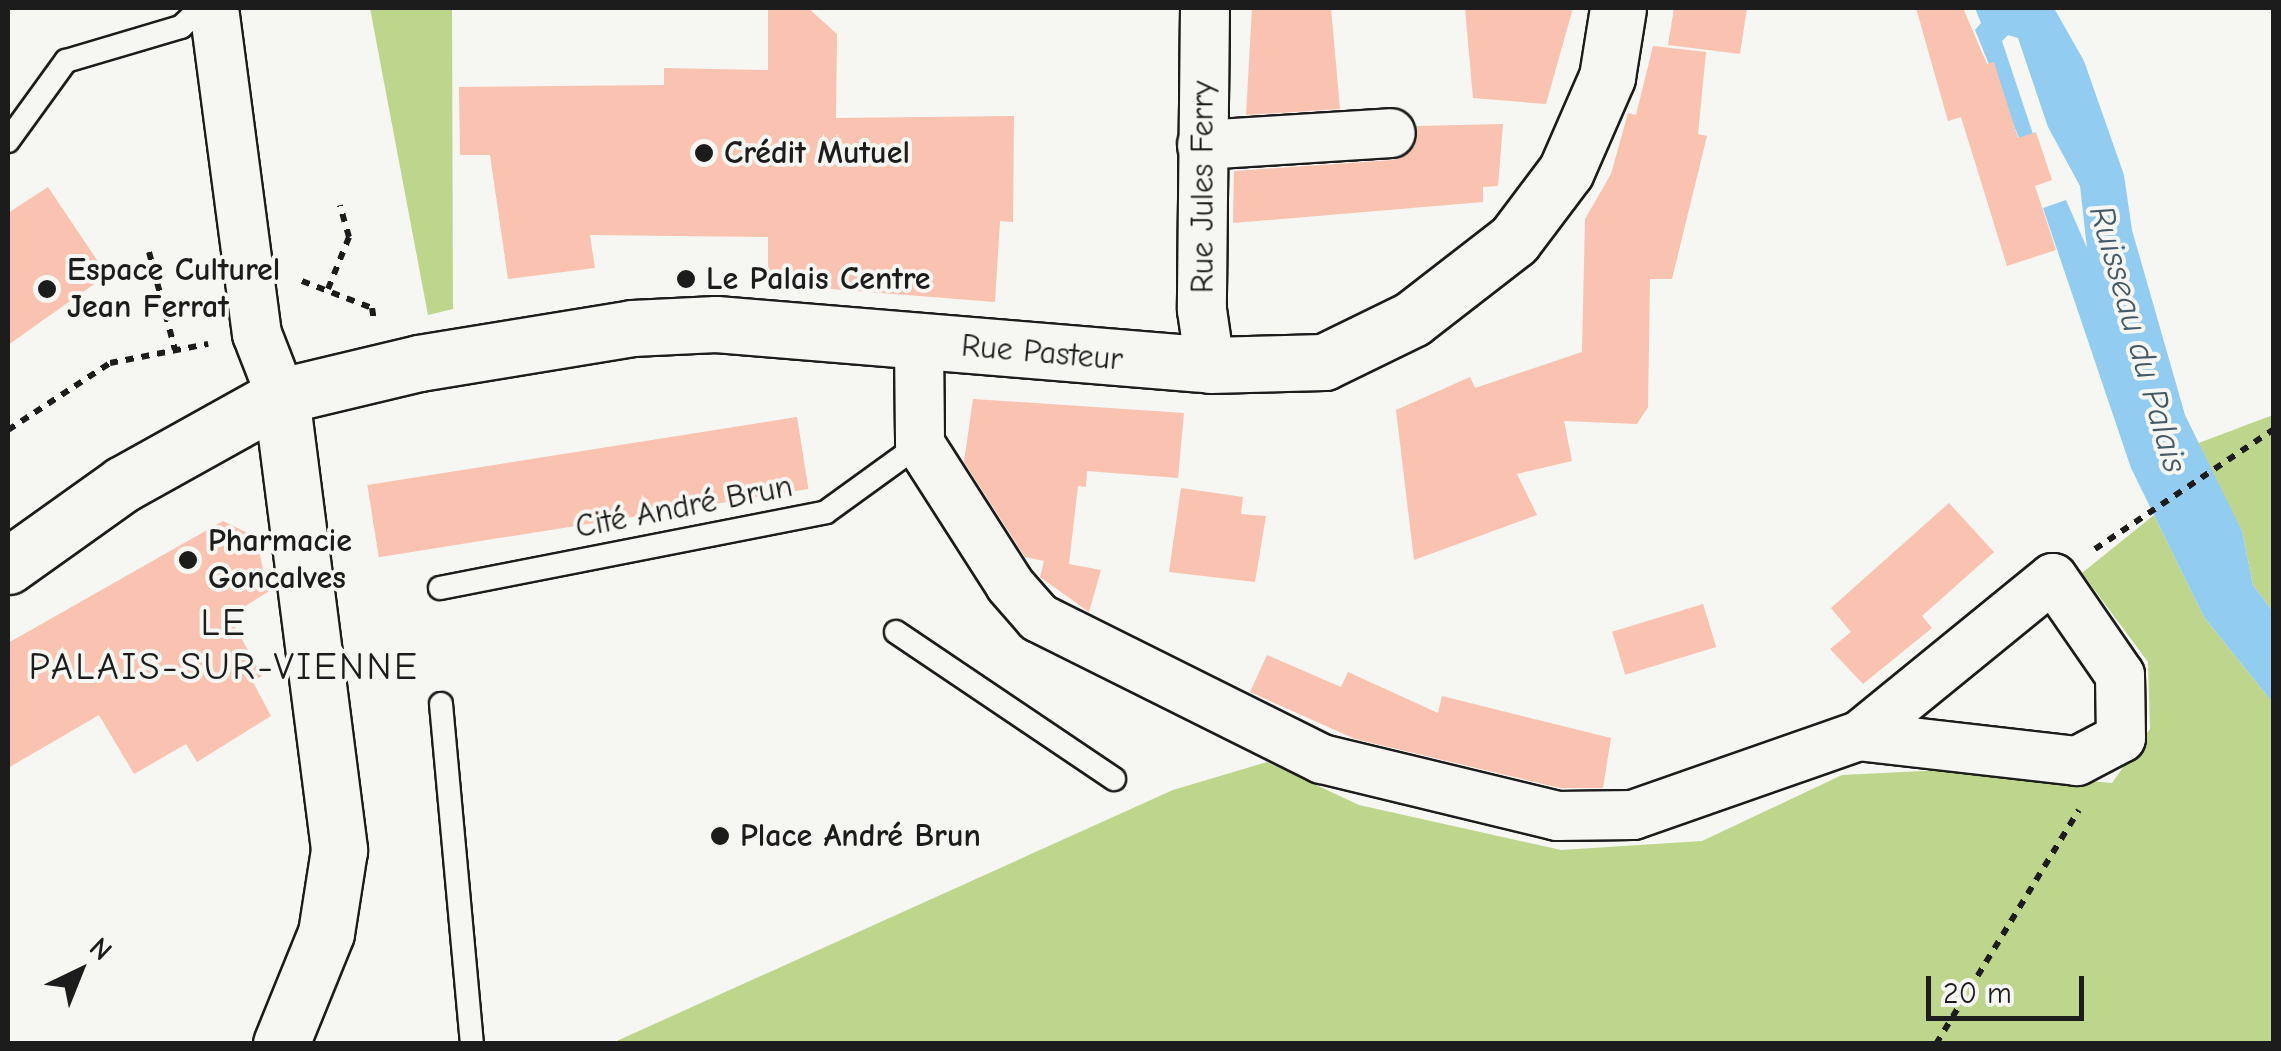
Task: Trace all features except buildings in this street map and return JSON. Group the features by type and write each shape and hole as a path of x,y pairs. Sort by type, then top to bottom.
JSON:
{"main road":[{"name":"Rue Pasteur","path":"8,566 123,484 281,396 385,370 632,328 716,324 1210,366 1324,362 1412,319 1514,240 1566,171 1606,77 1618,8"},
{"path":"281,396 339,850 326,933 281,1044"}],"street":[{"path":"214,8 256,334 281,396"},
{"name":"Rue Jules Ferry","path":"1206,8 1202,145 1210,366"},
{"path":"1202,145 1391,133"},
{"path":"919,343 920,444 1039,618 1322,759 1557,816 1633,815 1859,736 2053,578 2120,675 2121,738 2077,761 1859,736"}],"lane":[{"path":"8,140 66,61 181,27 201,8"},
{"name":"Cité André Brun","path":"440,588 826,512 920,444"},
{"path":"896,632 1114,779"},
{"path":"442,704 472,1044"}],"path":[{"path":"328,289 349,237 340,204"},
{"path":"149,252 175,350"},
{"path":"307,280 372,308 385,370"},
{"path":"8,430 110,363 256,334"},
{"path":"2053,578 2274,429"},
{"path":"1936,1044 2121,738"}],"green space":[{"path":"370,8 452,8 453,309 428,315"},
{"path":"2273,415 2273,612 2253,585 2242,531 2196,444"},
{"path":"2154,515 2204,617 2273,703 2273,1043 610,1044 1173,790 1267,762 1359,805 1561,850 1702,841 1842,775 1963,769 2112,783 2150,729 2148,662 2082,573"}],"water":[{"name":"Ruisseau du Palais","path":"1975,8 2054,8 2084,61 2124,175 2132,230 2185,415 2242,531 2253,585 2273,612 2273,703 2204,617 2131,468 2043,208 2066,200 2087,248 2080,186 2048,127 2018,38 2008,35 2002,41 2033,134 2019,138 1975,30 1981,23"}],"place":[{"name":"Crédit Mutuel","path":"704,153"},
{"name":"Le Palais Centre","path":"686,279"},
{"name":"Espace Culturel Jean Ferrat","path":"47,289"},
{"name":"Pharmacie Goncalves","path":"188,560"},
{"name":"Place André Brun","path":"720,836"}],"district":[{"name":"LE PALAIS-SUR-VIENNE","path":"224,646"}]}
